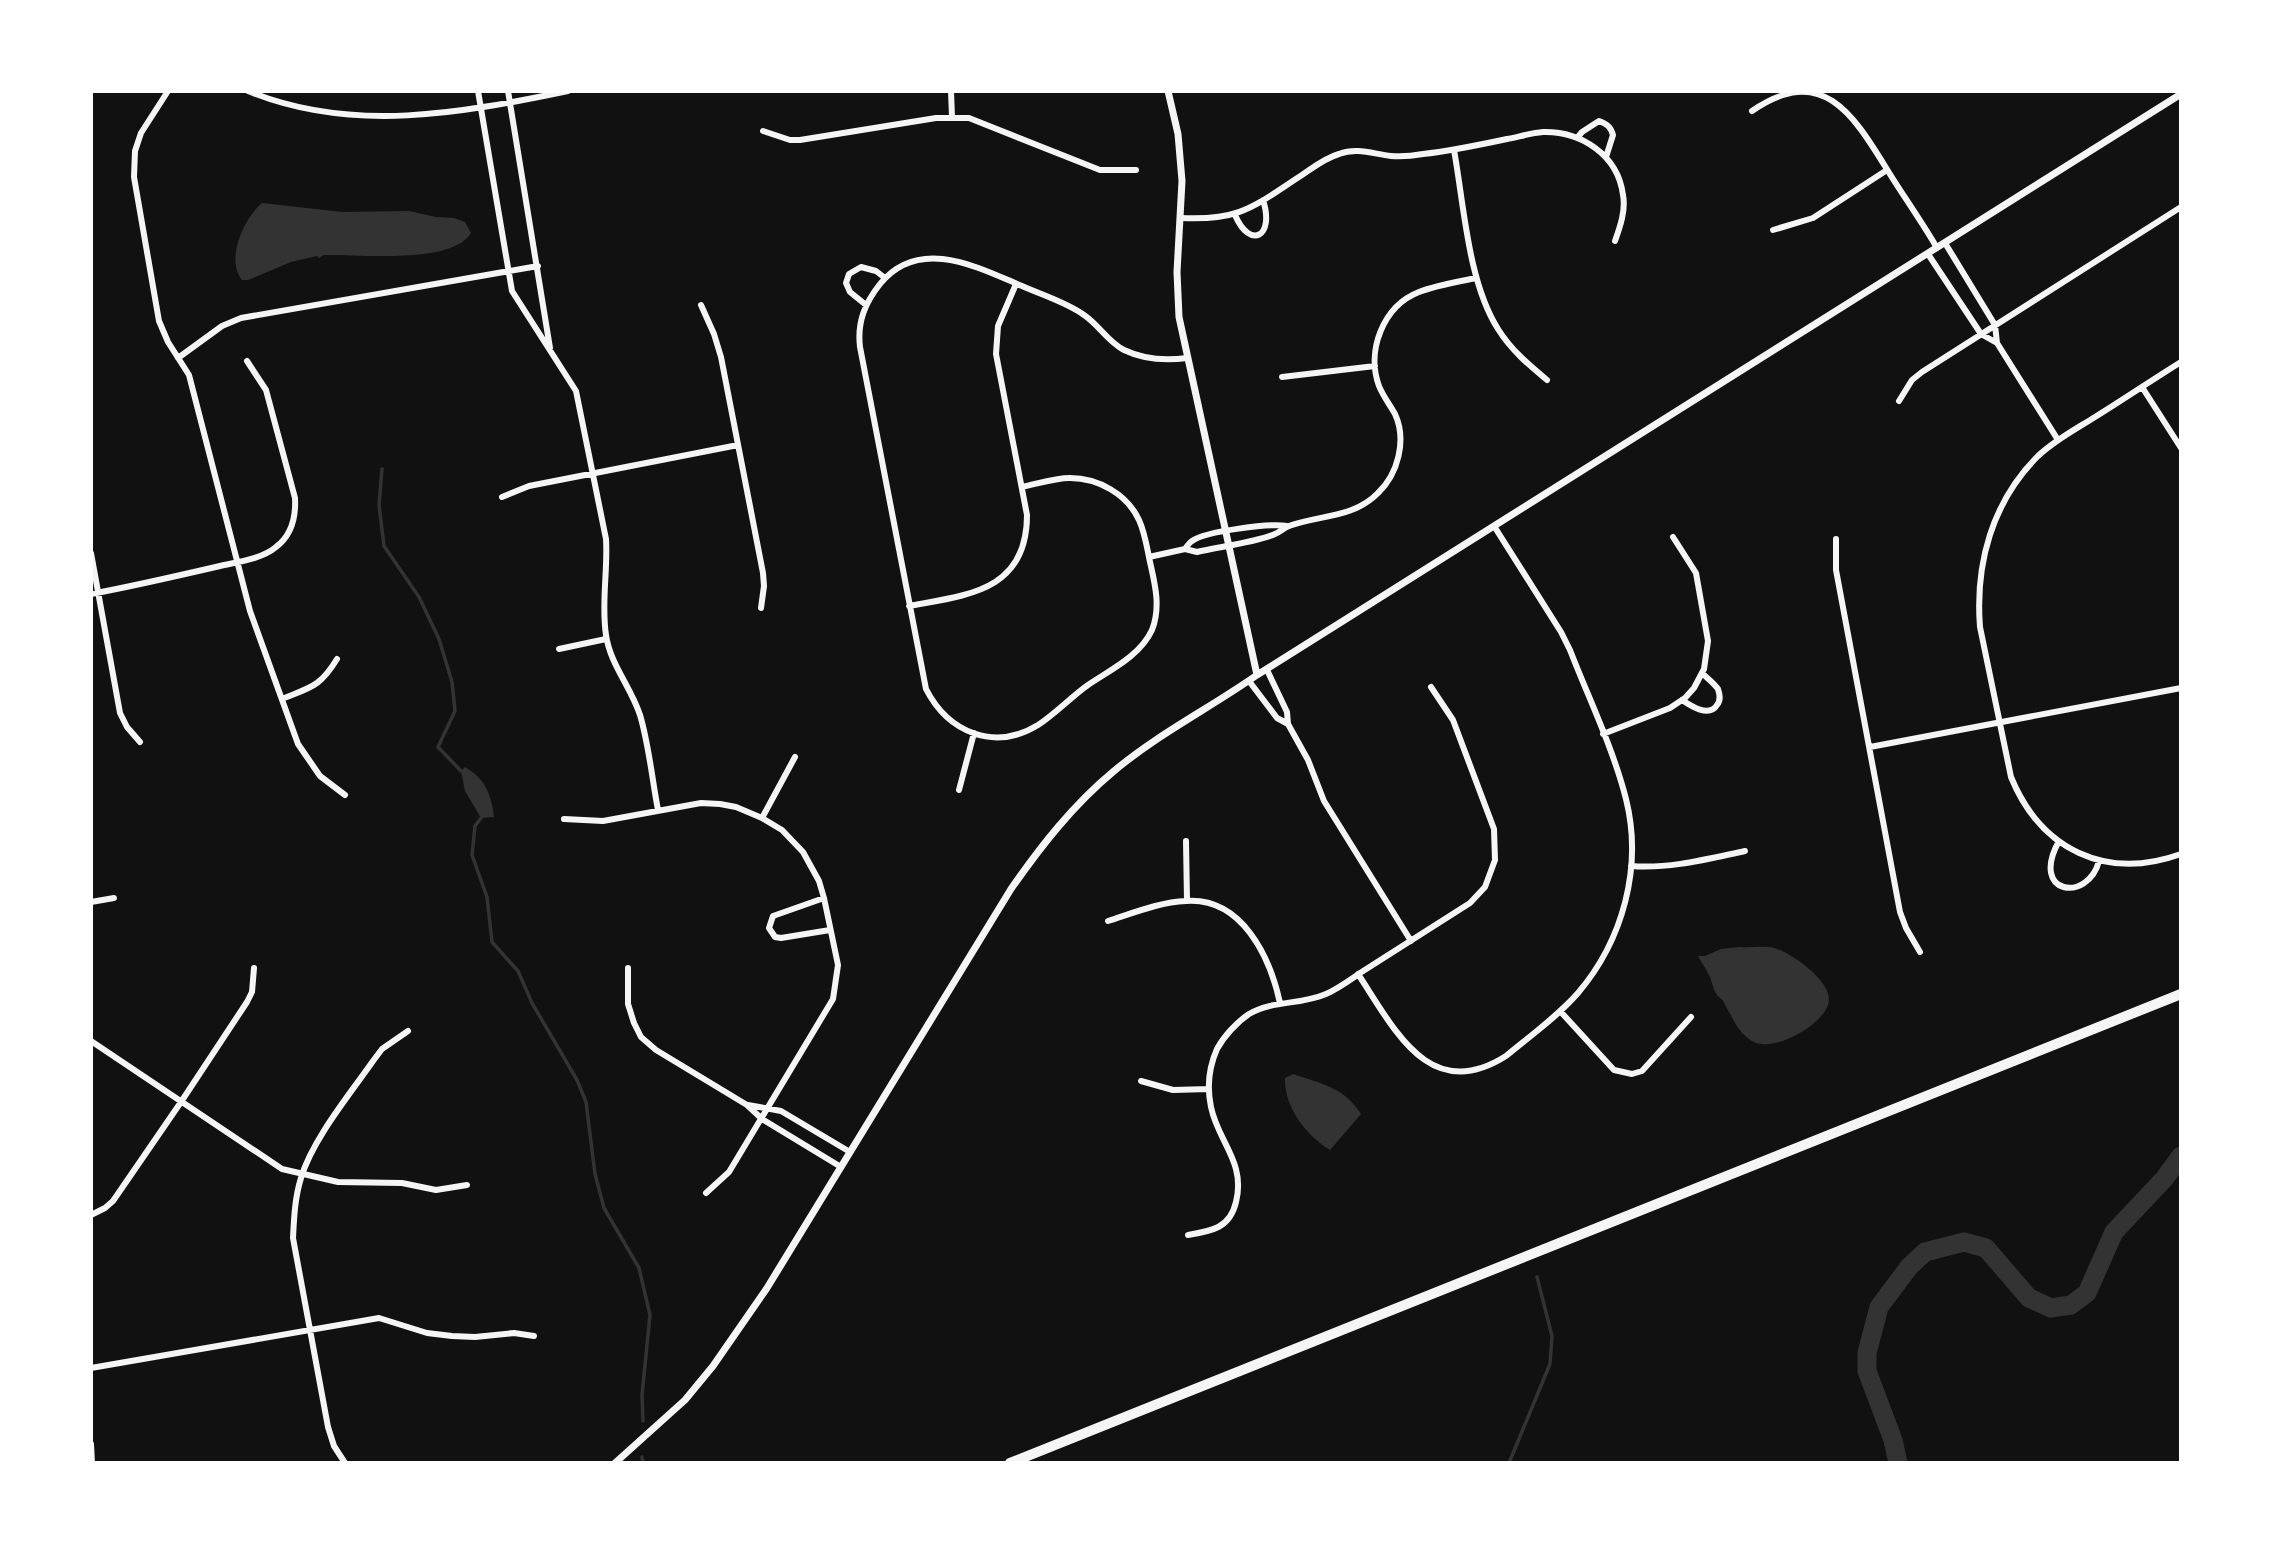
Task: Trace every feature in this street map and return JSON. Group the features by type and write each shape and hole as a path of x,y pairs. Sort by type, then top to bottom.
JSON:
{"main road":[{"path":"1010,1463 2181,993"}],"street":[{"path":"168,91 141,133 135,151 134,177 159,321 194,388 250,611 298,744 320,776 345,795"},
{"path":"248,91 296,107 357,116 419,116 568,91"},
{"path":"478,91 512,291 576,391 606,538 608,560 603,606 606,639 640,717 658,810"},
{"path":"508,91 551,354"},
{"path":"951,91 952,117"},
{"path":"1168,91 1178,134 1182,181 1177,272 1179,317 1257,675"},
{"path":"1752,111 1786,92 1812,93 1836,102 1852,116 1937,248"},
{"path":"615,1463 685,1400 713,1366 767,1288 970,954 1042,845 1077,806 1115,771 1152,743 1257,675 2181,94"},
{"path":"763,131 790,140 800,140 952,117 969,118 1100,170 1136,170"},
{"path":"1577,138 1599,121 1609,126 1613,135 1606,157"},
{"path":"1181,218 1201,219 1235,215 1263,201 1340,153 1369,151 1405,156 1454,150 1542,132 1568,135 1594,146 1612,165 1623,194 1624,207 1615,241"},
{"path":"1454,150 1476,278 1497,328 1524,360 1547,380"},
{"path":"1773,230 1813,218 1888,170"},
{"path":"1235,215 1239,224 1249,234 1256,236 1267,226 1268,217 1263,201"},
{"path":"1899,401 1912,380 1922,372 2181,207"},
{"path":"1945,243 1995,326 1997,344"},
{"path":"1928,254 1982,334 1997,344 2058,440"},
{"path":"1022,486 1068,478 1094,482 1121,496 1139,520 1157,602 1152,629 1139,648 1038,724 1017,734 1000,737 974,733 956,726 940,712 926,689 860,347 858,333 866,305 885,278 923,258 940,258 967,264 1076,310 1123,349 1152,359 1186,358"},
{"path":"178,358 222,326 241,318 538,266"},
{"path":"866,305 850,292 846,283 849,274 861,267 876,271 885,278"},
{"path":"1149,557 1185,549 1197,552 1274,535 1287,526 1352,511 1378,493 1392,473 1400,453 1400,431 1396,416 1379,387 1375,366 1375,347 1380,330 1393,310 1417,293 1476,278"},
{"path":"909,606 970,595 996,584 1019,557 1027,533 1022,486 996,354 998,326 1016,284"},
{"path":"701,305 715,334 738,445 763,573 761,608"},
{"path":"95,593 237,562 268,553 285,539 296,514 295,498 270,400 247,361"},
{"path":"2181,362 2058,440 2038,457 2019,479 2001,508 1991,530 1979,576 1980,627 2011,777 2031,815 2059,841 2099,861 2142,863 2161,861 2181,854"},
{"path":"1282,377 1375,366"},
{"path":"2142,387 2181,448"},
{"path":"502,497 529,486 738,445"},
{"path":"1185,549 1193,540 1226,532 1275,524 1287,526"},
{"path":"1358,974 1401,1040 1412,1052 1432,1066 1472,1070 1494,1063 1560,1011 1587,981 1605,953 1619,922 1629,886 1631,866 1631,837 1626,799 1603,734 1561,632 1494,526"},
{"path":"1603,734 1670,708 1694,688 1702,673 1708,641 1696,573 1673,537"},
{"path":"1836,539 1836,570 1900,912 1920,952"},
{"path":"91,553 95,593 120,713 127,727 140,742"},
{"path":"559,649 606,639"},
{"path":"282,699 318,684 337,659"},
{"path":"1266,670 1287,712 1288,724 1308,760 1332,816 1411,941"},
{"path":"1682,700 1707,711 1717,706 1720,694 1716,686 1702,673"},
{"path":"1249,681 1278,718 1288,724"},
{"path":"1188,1235 1221,1227 1234,1211 1238,1195 1237,1168 1211,1109 1209,1089 1217,1050 1227,1035 1249,1014 1280,1003 1319,997 1358,974 1470,903 1490,874 1496,848 1490,816 1457,729 1431,687"},
{"path":"1871,747 2181,688"},
{"path":"959,790 974,733"},
{"path":"762,818 795,757"},
{"path":"564,819 603,821 701,803 736,807 782,830 803,852 819,881 838,965 834,999 729,1172 706,1193"},
{"path":"1186,841 1187,901"},
{"path":"2059,841 2049,870 2060,887 2071,889 2081,885 2091,876 2099,861"},
{"path":"1631,866 1675,866 1745,851"},
{"path":"91,902 114,898"},
{"path":"824,898 773,916 769,928 775,937 781,938 830,930"},
{"path":"1108,920 1187,901 1217,906 1243,924 1269,965 1280,1003"},
{"path":"91,1215 113,1201 247,1002 254,968"},
{"path":"628,968 628,1004 641,1037 656,1050 747,1105 762,1119 841,1167"},
{"path":"1560,1011 1614,1070 1632,1074 1642,1071 1691,1017"},
{"path":"345,1463 334,1446 328,1427 293,1238 294,1213 301,1175 314,1149 382,1049 408,1031"},
{"path":"91,1041 282,1169 338,1182 402,1183 436,1190 467,1185"},
{"path":"1141,1081 1173,1090 1209,1089"},
{"path":"747,1105 781,1111 850,1152"},
{"path":"91,1368 379,1318 427,1333 452,1336 475,1337 514,1333 534,1336"},
{"path":"91,1444 92,1463"}],"shaded area":[{"path":"262,203 342,212 409,211 454,218 465,222 471,233 461,243 445,250 403,256 317,256 291,262 242,280 235,261 236,250 243,228"},
{"path":"465,767 478,776 486,788 494,817 481,818 465,791 461,771"},
{"path":"1740,947 1773,948 1784,952 1812,971 1826,988 1829,997 1824,1013 1806,1029 1783,1041 1761,1044 1752,1041 1739,1028 1723,1000 1717,995 1698,956"},
{"path":"1293,1074 1340,1092 1361,1114 1330,1150 1305,1128 1292,1110 1285,1078"}],"waterway":[{"path":"382,469 379,505 384,546 419,597 439,639 452,682 455,711 438,747 461,771"},
{"path":"481,818 475,826 472,855 487,897 492,942 518,971 532,1003 577,1080 586,1102 595,1174 604,1208 639,1268 650,1315 642,1395 643,1421"},
{"path":"1898,1463 1893,1440 1867,1371 1867,1353 1879,1307 1909,1267 1925,1252 1964,1242 1986,1248 2029,1298 2051,1308 2071,1305 2087,1293 2114,1232 2164,1179 2181,1156"},
{"path":"1509,1463 1550,1364 1552,1336 1537,1277"},
{"path":"642,1457 643,1463"}]}
